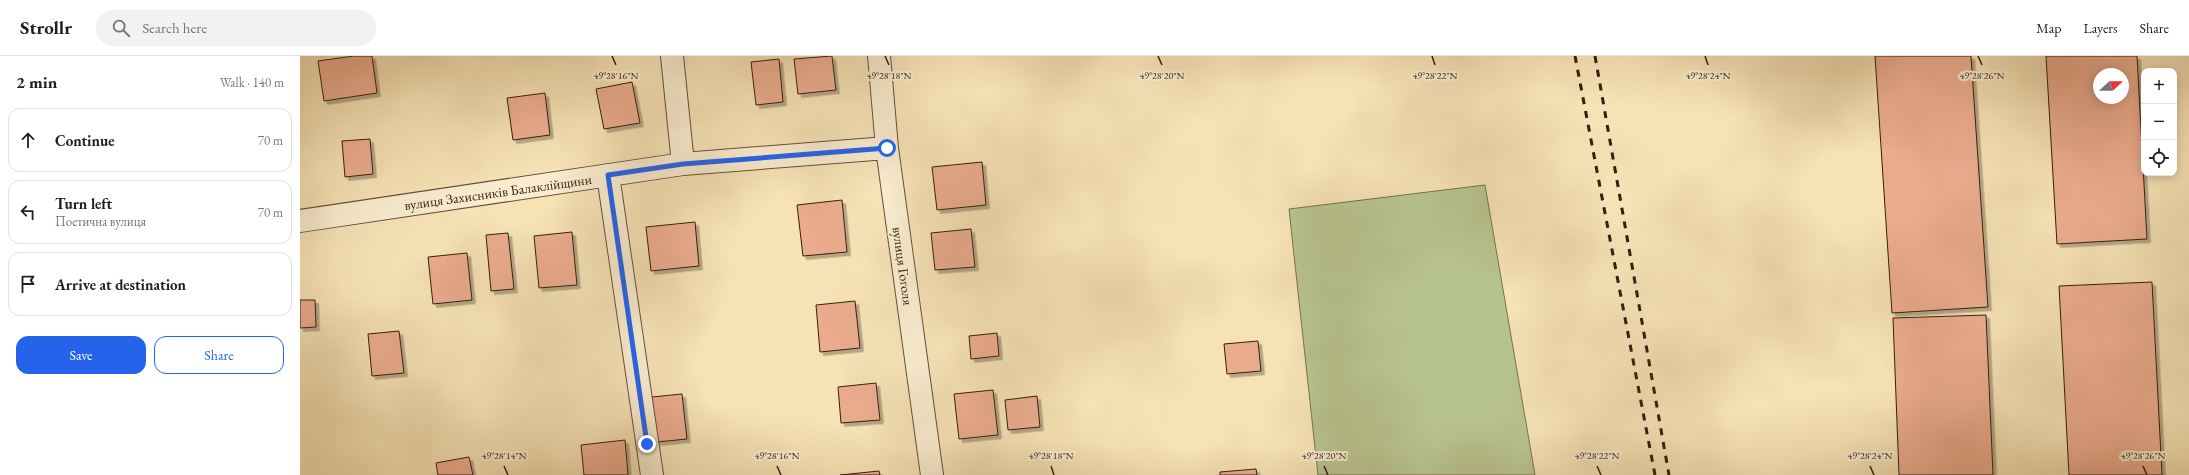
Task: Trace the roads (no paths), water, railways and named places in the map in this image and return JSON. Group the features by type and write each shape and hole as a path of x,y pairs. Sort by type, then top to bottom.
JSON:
{"street":[{"path":"672,56 683,164"},
{"name":"вулиця Гоголя","path":"879,56 887,148 932,475"},
{"name":"вулиця Захисників Балаклійщини","path":"300,221 683,164 887,148"},
{"path":"608,175 652,475"}],"railway":[{"path":"1575,56 1655,475"},
{"path":"1595,56 1669,475"}]}
